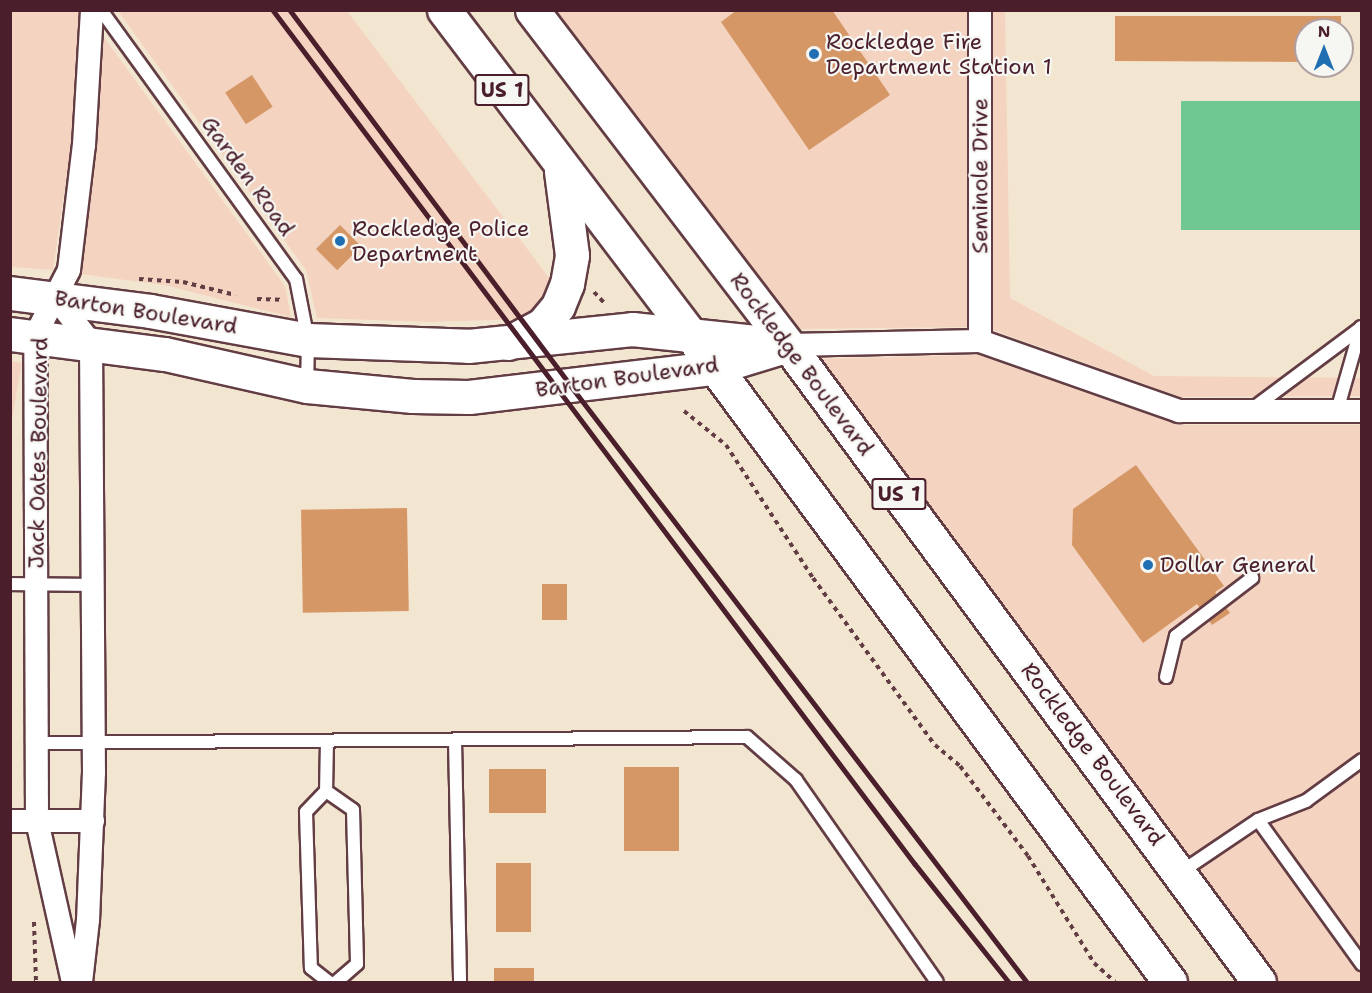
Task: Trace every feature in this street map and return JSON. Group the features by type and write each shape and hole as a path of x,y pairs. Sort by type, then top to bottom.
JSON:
{"main road":[{"name":"US 1","path":"444,10 561,169 691,335 713,368 1170,982"},
{"name":"Rockledge Boulevard","path":"532,10 788,345 1181,872 1259,982"},
{"path":"508,343 543,324 558,306 567,284 572,255 561,169"},
{"name":"Barton Boulevard","path":"10,293 55,297 308,340 415,347 508,343 632,329 788,345"},
{"name":"Barton Boulevard","path":"23,335 165,354 307,386 413,396 469,397 713,368 788,345"}],"street":[{"path":"55,297 69,270 84,146 92,10"},
{"name":"Seminole Drive","path":"980,10 980,341"},
{"name":"Jack Oates Boulevard","path":"73,982 37,821 36,585 23,335 55,297 91,343"},
{"path":"788,345 980,341 1179,411 1362,411"},
{"path":"81,982 93,821 91,343"},
{"path":"10,821 93,821"}],"lane":[{"name":"Garden Road","path":"101,10 296,279 308,340 307,386"},
{"path":"1250,411 1361,327"},
{"path":"1337,411 1361,327"},
{"path":"1166,677 1176,636 1252,578"},
{"path":"10,584 92,585"},
{"path":"36,743 747,737 796,780 937,982"},
{"path":"454,740 460,982"},
{"path":"327,741 326,791 306,812 311,968 329,982"},
{"path":"1181,872 1258,820 1306,801 1362,760"},
{"path":"326,791 353,810 357,964 336,982"},
{"path":"1258,820 1362,964"}],"path":[{"path":"136,279 183,282 245,299 302,305"},
{"path":"589,291 596,292 607,307"},
{"path":"684,411 726,445 813,578 935,745 960,766 1028,856 1094,963 1115,982"}],"shaded area":[{"path":"1005,10 1010,298 1154,376 1361,378 1361,396 1181,397 993,330 993,11"},
{"path":"10,11 79,11 71,144 53,270 11,267"},
{"path":"118,11 347,11 553,283 535,312 522,319 430,322 317,318 306,270"},
{"path":"556,11 968,11 967,327 792,329 591,64"},
{"path":"103,36 285,286 291,317 164,285 80,274 96,148"},
{"path":"978,355 1179,425 1361,425 1361,982 1276,982 815,359"},
{"path":"11,361 22,363 10,430"}],"green space":[{"path":"1181,101 1361,101 1361,230 1181,230"}],"building":[{"path":"737,10 832,10 890,95 809,150 721,22"},
{"path":"1115,16 1341,16 1341,18 1294,18 1294,62 1115,61"},
{"path":"252,75 273,107 246,124 225,92"},
{"path":"340,225 361,246 337,270 316,249"},
{"name":"Dollar General","path":"1136,465 1224,586 1215,592 1230,613 1212,625 1197,604 1143,643 1072,545 1073,509"},
{"path":"407,508 409,611 303,613 301,510"},
{"path":"542,584 567,584 567,620 542,620"},
{"path":"624,767 679,767 679,851 624,851"},
{"path":"489,769 546,769 546,813 489,813"},
{"path":"496,863 531,863 531,932 496,932"},
{"path":"494,968 534,968 534,982 494,982"}],"railway":[{"path":"273,10 915,864 1009,982"},
{"path":"290,10 571,386 1027,982"}],"place":[{"name":"Rockledge Fire Department Station 1","path":"814,54"},
{"name":"Rockledge Police Department","path":"340,241"},
{"name":"Dollar General","path":"1148,565"}]}
